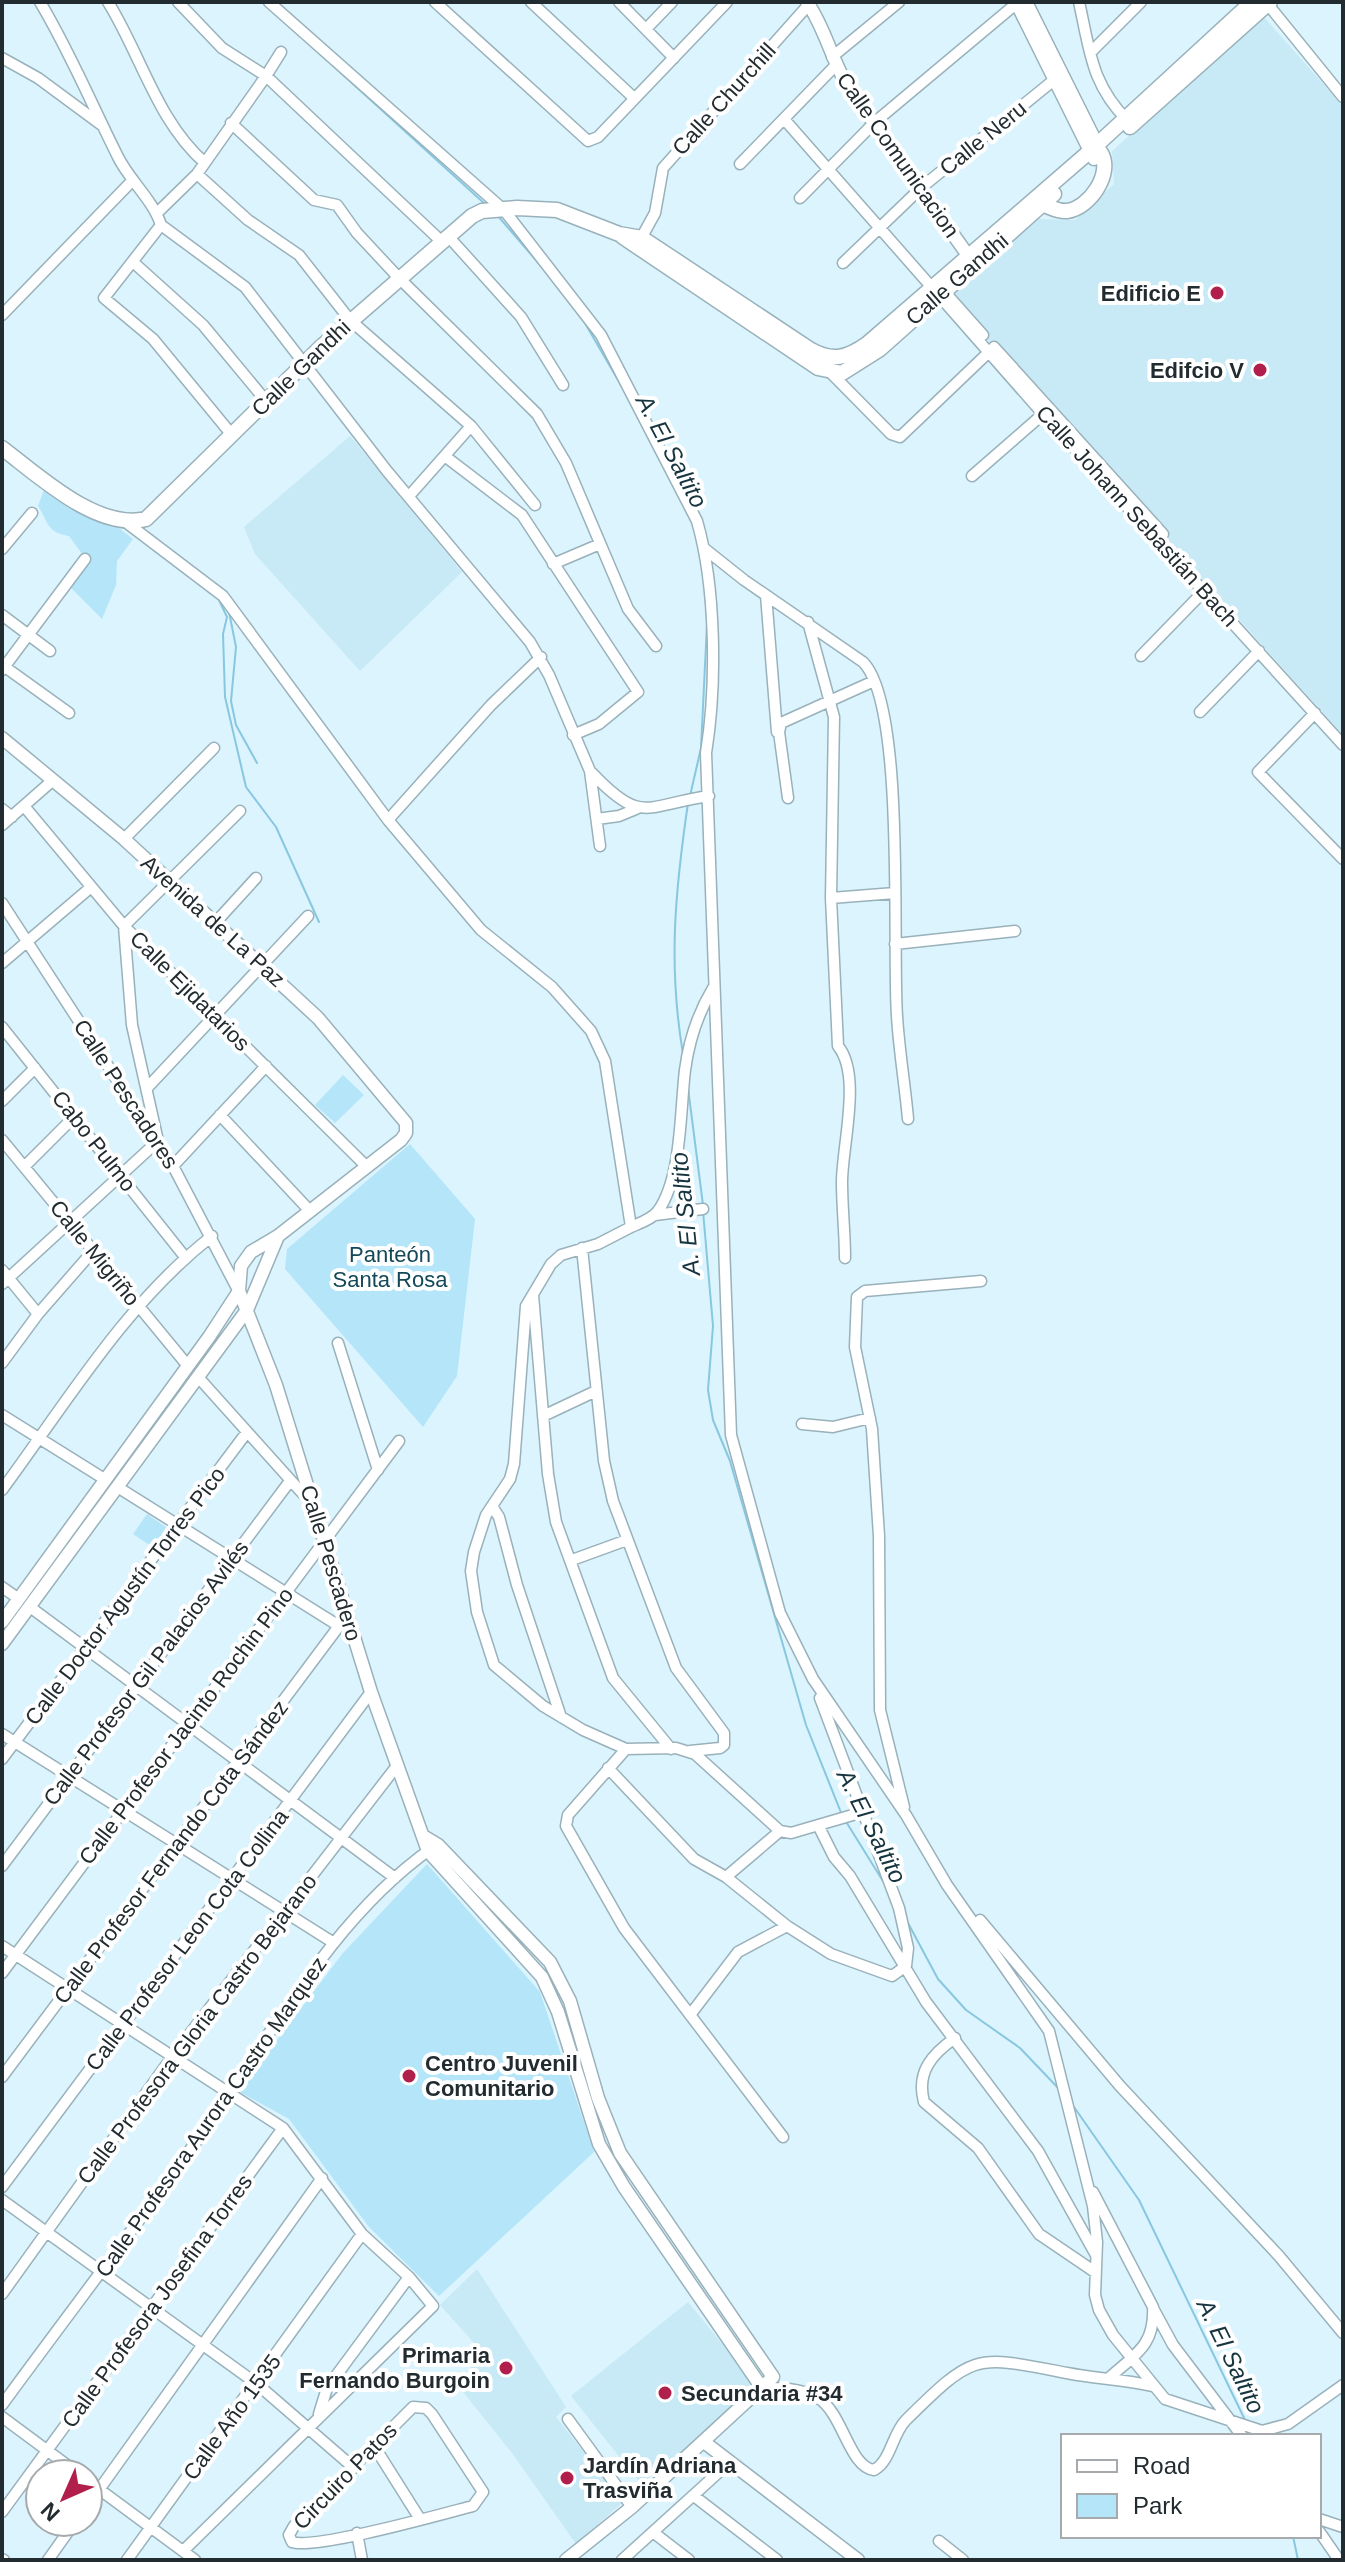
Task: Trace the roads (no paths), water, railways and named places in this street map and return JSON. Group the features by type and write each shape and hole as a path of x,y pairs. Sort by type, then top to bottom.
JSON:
{"main road":[{"name":"Calle Gandhi","path":"1129,122 1252,2"},
{"name":"Calle Gandhi","path":"639,243 831,373 842,373 867,359 971,259 1268,3"},
{"name":"Calle Gandhi","path":"971,259 1042,204 1095,152"},
{"path":"1042,204 1067,211 1080,205 1104,179 1105,160 1095,152"},
{"name":"Calle Gandhi","path":"123,520 139,520 154,513 350,320 444,238 482,211 557,210 619,234 639,243 811,350 833,359 867,344 937,291"},
{"path":"2,448 70,499 123,520"}],"street":[{"path":"40,2 132,181 157,213 161,225 245,287 541,657 590,771 600,846"},
{"path":"108,2 133,45 172,128 205,163"},
{"path":"178,2 222,48 266,76 444,238 521,317 563,385"},
{"path":"269,2 504,210 601,335 685,494 705,549 711,694 706,753 731,1435 780,1613 813,1679 899,1908 908,1948 906,1966"},
{"path":"435,2 588,141 595,140 727,2"},
{"path":"531,2 634,98"},
{"path":"619,2 674,58"},
{"path":"646,29 672,2"},
{"path":"740,164 834,61 899,2"},
{"path":"800,198 875,122 1017,2 1054,80 1095,152"},
{"path":"1026,2 1095,152"},
{"path":"1079,2 1101,90 1129,122"},
{"path":"1090,53 1141,2"},
{"name":"Calle Comunicacion","path":"809,3 824,31 834,61 971,259"},
{"name":"Calle Churchill","path":"639,243 655,213 659,177 665,165 809,3"},
{"path":"1268,3 1343,97"},
{"path":"157,213 197,174 281,52"},
{"path":"2,58 38,78 105,127"},
{"name":"Calle Neru","path":"843,263 922,187 1054,80"},
{"path":"784,119 937,291"},
{"path":"231,123 314,200 337,205 357,233 398,277 537,414 566,463 628,609 656,646"},
{"path":"197,174 248,220 299,255 350,320 471,426 535,505"},
{"path":"2,315 132,181"},
{"path":"161,225 104,298 153,339 232,435"},
{"path":"133,262 203,325 266,401"},
{"name":"Calle Johann Sebastián Bach","path":"937,291 1043,414 1343,745"},
{"name":"Calle Johann Sebastián Bach","path":"937,291 1343,735"},
{"path":"831,373 891,434 900,437 989,352"},
{"path":"972,476 1043,414"},
{"path":"410,495 471,426"},
{"path":"446,457 522,515 607,639 638,692 599,724 573,735"},
{"path":"2,549 32,513"},
{"path":"123,520 223,596 388,820 481,930 552,987 596,1039 605,1061 631,1227"},
{"path":"553,564 600,544"},
{"path":"705,549 863,662 874,681 889,758 897,1016 908,1119"},
{"path":"69,713 3,668 85,559"},
{"path":"1141,656 1205,590"},
{"path":"766,595 778,746"},
{"path":"2,615 50,651"},
{"path":"808,622 834,723 831,898 838,1046 846,1056 850,1096 842,1181 845,1258"},
{"path":"1200,712 1259,651"},
{"path":"388,820 491,705 541,657"},
{"path":"788,798 779,732 781,723 874,681"},
{"path":"1315,713 1258,772 1343,859"},
{"name":"Avenida de La Paz","path":"2,738 124,839 318,1018 406,1123 406,1133 401,1140 366,1166"},
{"path":"124,839 214,748"},
{"path":"590,771 613,794 636,809"},
{"path":"2,825 4,811 24,806 52,781"},
{"path":"597,819 709,796"},
{"name":"Calle Ejidatarios","path":"24,806 124,926 366,1166"},
{"path":"38,1314 4,1278 158,1141 132,1025 124,926 240,811"},
{"path":"215,923 256,878"},
{"path":"2,963 90,888"},
{"path":"831,898 895,893"},
{"name":"Calle Pescadores","path":"2,903 158,1141 239,1291"},
{"path":"147,1088 308,916"},
{"path":"895,944 1015,931"},
{"path":"655,1215 676,1157 685,1067 698,1012 714,986"},
{"name":"Cabo Pulmo","path":"2,1027 185,1257"},
{"path":"173,1166 266,1066"},
{"path":"2,1101 35,1068"},
{"path":"220,1115 310,1211"},
{"path":"24,1167 74,1117"},
{"name":"Calle Migriño","path":"2,1140 188,1366"},
{"path":"2,1644 24,1603 106,1480 239,1291 243,1262 257,1247 278,1236 366,1166"},
{"path":"582,1248 604,1461 627,1540 676,1668 724,1733 724,1745 720,1748 688,1751 626,1749 561,1717 503,1675 491,1658 477,1612 471,1571 481,1526 512,1472 525,1313 533,1293 556,1259 655,1215 703,1209"},
{"path":"2,1490 138,1305 185,1257 212,1236"},
{"path":"2,1622 24,1603 119,1488 247,1310 278,1236"},
{"path":"2,1363 38,1314 93,1251"},
{"path":"906,1815 880,1710 879,1536 870,1418 855,1347 860,1292 981,1281"},
{"name":"Calle Pescadero","path":"239,1291 276,1385 396,1767 423,1836 433,1848"},
{"path":"533,1293 553,1512 613,1678 671,1749"},
{"path":"338,1343 378,1470"},
{"path":"198,1377 313,1506"},
{"path":"543,1416 596,1391"},
{"path":"2,1415 106,1480"},
{"path":"802,1424 833,1427 870,1418"},
{"name":"Calle Doctor Agustín Torres Pico","path":"2,1759 247,1432"},
{"name":"Calle Profesor Jacinto Rochin Pino","path":"2,1973 399,1441"},
{"name":"Calle Profesor Gil Palacios Avilés","path":"2,1866 290,1481"},
{"path":"119,1488 339,1626"},
{"path":"492,1506 499,1517 517,1585 561,1717"},
{"path":"572,1560 627,1540"},
{"path":"2,1587 395,1878"},
{"name":"Calle Profesor Fernando Cota Sández","path":"2,2077 348,1614"},
{"path":"813,1679 906,1815 947,1885 1049,2031 1096,2224 1095,2272 1099,2310 1152,2386 1181,2407 1231,2420 1263,2433 1288,2424 1343,2385"},
{"name":"Calle Profesor Leon Cota Collina","path":"2,2187 371,1692"},
{"path":"2,1734 334,1943"},
{"path":"626,1749 565,1823 624,1928 783,2137"},
{"path":"688,1751 723,1777 780,1831 791,1833 863,1812"},
{"name":"Calle Profesora Gloria Castro Bejarano","path":"2,2294 172,2057 396,1767"},
{"path":"608,1768 694,1859 726,1877 787,1926 831,1954 887,1977 906,1966"},
{"path":"818,1825 834,1857 850,1876 926,2002 1038,2151 1097,2256"},
{"path":"726,1877 780,1831"},
{"path":"433,1848 550,1962 570,2001 620,2153 773,2377 786,2388"},
{"path":"433,1848 542,1977 558,2012 599,2144 657,2236 762,2388"},
{"name":"Calle Profesora Aurora Castro Marquez","path":"2,2405 228,2095 334,1943 395,1878 433,1848"},
{"path":"947,1885 1019,1963 1120,2086 1279,2256 1343,2333"},
{"path":"690,2015 738,1952 787,1926"},
{"path":"2,1946 283,2128 362,2234 409,2277 434,2307 308,2426 189,2557 104,2493"},
{"path":"955,2038 934,2053 922,2076 924,2102 978,2148 1039,2234 1095,2272"},
{"path":"572,2062 587,2059"},
{"name":"Calle Profesora Josefina Torres","path":"2,2512 283,2128"},
{"path":"104,2482 322,2178"},
{"path":"1088,2184 1173,2345 1241,2434"},
{"path":"2,2200 257,2384 354,2468"},
{"path":"657,2236 670,2229"},
{"name":"Calle Año 1535","path":"127,2560 257,2384 362,2234"},
{"path":"319,2416 327,2388 409,2277"},
{"path":"1110,2377 1149,2339 1154,2327 1153,2307"},
{"path":"762,2388 786,2388 810,2394 825,2403 845,2433 857,2461 866,2469 874,2470 882,2465 897,2430 966,2367 991,2359 1152,2386"},
{"path":"566,2560 632,2507 773,2377"},
{"name":"Circuiro Patos","path":"413,2407 426,2408 483,2492 473,2506 296,2544 289,2538 294,2526 354,2468 407,2411 413,2407"},
{"path":"2,2417 58,2458"},
{"path":"568,2419 632,2507"},
{"path":"704,2442 854,2558"},
{"path":"374,2446 420,2519"},
{"path":"622,2560 730,2462"},
{"path":"694,2496 777,2560"},
{"path":"1321,2520 1343,2527"},
{"path":"357,2533 362,2560"},
{"path":"654,2533 689,2560"},
{"path":"1321,2534 1339,2560"},
{"path":"48,2560 64,2538"},
{"path":"939,2541 963,2560"},
{"path":"667,2560 675,2549"}],"waterway":[{"name":"A. El Saltito","path":"297,33 485,204"},
{"name":"A. El Saltito","path":"498,216 541,266"},
{"name":"A. El Saltito","path":"582,318 625,392"},
{"name":"A. El Saltito","path":"705,592 707,618"},
{"path":"219,600 227,617 223,634 225,697 246,787 276,827 319,922"},
{"path":"229,612 236,647 231,701 236,725 257,763"},
{"name":"A. El Saltito","path":"690,796 701,748 707,624"},
{"name":"A. El Saltito","path":"683,1054 676,990 675,928 688,803"},
{"name":"A. El Saltito","path":"688,1088 703,1205"},
{"name":"A. El Saltito","path":"703,1211 713,1326 708,1390 713,1420 730,1461 806,1725 842,1815"},
{"name":"A. El Saltito","path":"845,1820 886,1886"},
{"name":"A. El Saltito","path":"908,1923 938,1979 966,2010 1020,2048 1060,2090"},
{"name":"A. El Saltito","path":"1074,2107 1139,2200 1245,2420"},
{"name":"A. El Saltito","path":"1293,2538 1298,2560"}],"place":[{"name":"Edificio E","path":"1217,293"},
{"name":"Edifcio V","path":"1260,370"},
{"name":"Centro Juvenil Comunitario","path":"409,2076"},
{"name":"Primaria Fernando Burgoin","path":"506,2368"},
{"name":"Secundaria #34","path":"665,2393"},
{"name":"Jardín Adriana Trasviña","path":"567,2478"}],"park label":[{"name":"Panteón Santa Rosa","path":"390,1266"}]}
